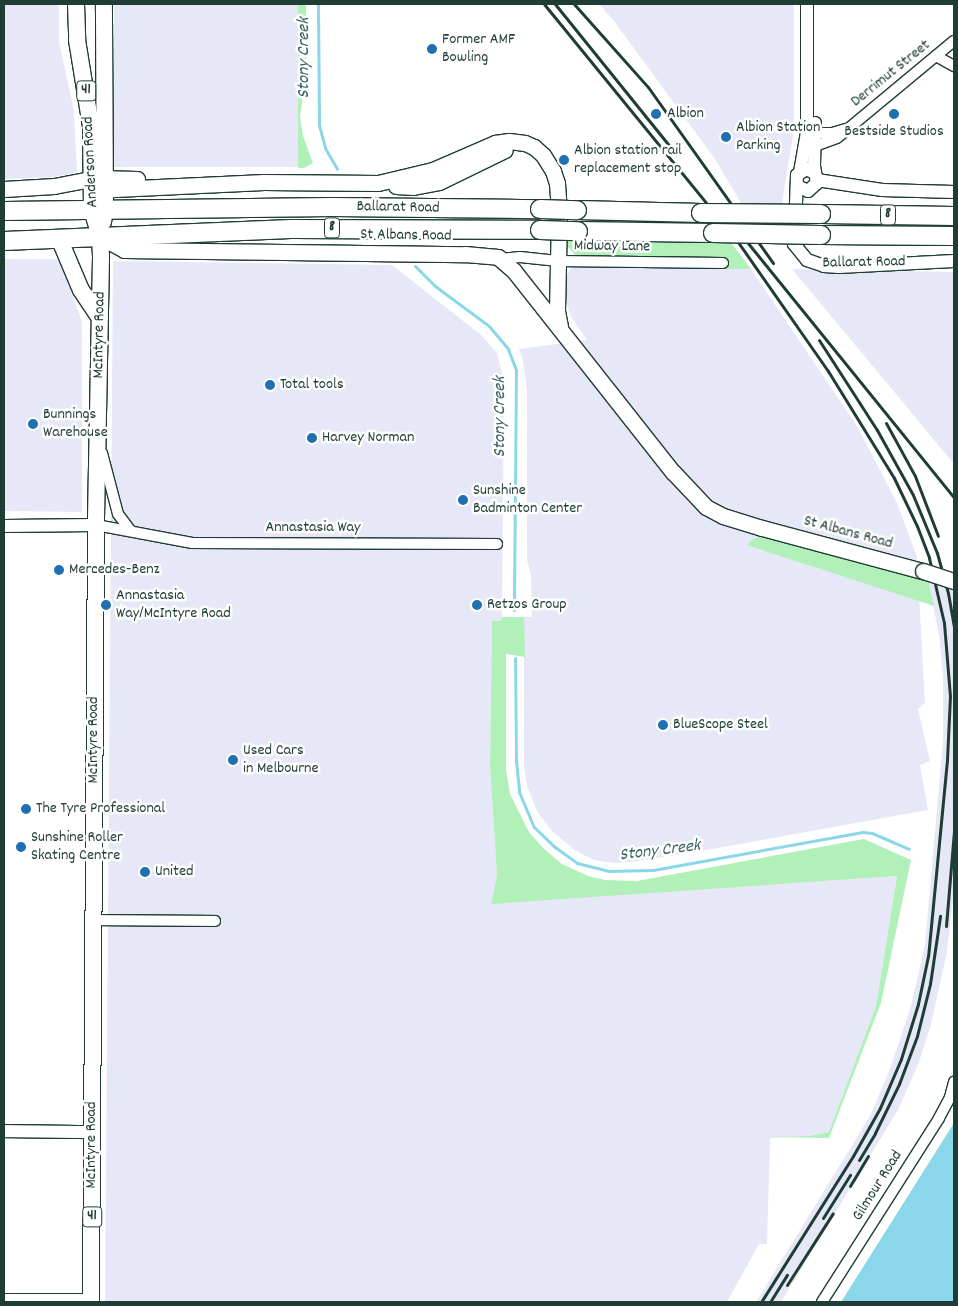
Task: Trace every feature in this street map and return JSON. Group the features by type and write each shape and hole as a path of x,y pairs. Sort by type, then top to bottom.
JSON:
{"highway":[{"name":"Ballarat Road","path":"4,211 221,207 540,209 954,216"},
{"name":"Ballarat Road","path":"4,241 331,228 954,236"}],"main road":[{"name":"Anderson Road","path":"76,4 77,40 90,111 98,184 100,237"},
{"name":"Anderson Road","path":"98,184 104,4"},
{"name":"St Albans Road","path":"4,189 98,184 378,183 424,177 491,144 505,141 520,141 532,145 540,151 555,174 558,191 557,311 561,331"},
{"path":"221,184 221,207"},
{"name":"St Albans Road","path":"100,237 124,250 474,254 490,255 501,259 514,271 561,331 611,386 711,511 733,519 954,581"},
{"name":"McIntyre Road","path":"91,1301 96,525 100,237"},
{"path":"59,238 81,290 100,318"},
{"name":"St Albans Road","path":"558,293 570,328 611,386"}],"street":[{"path":"807,4 811,133 816,146 814,189 808,191 797,186 796,178 800,172 811,133"},
{"name":"Derrimut Street","path":"816,146 837,138 954,41"},
{"path":"936,56 954,66"},
{"name":"Derrimut Street","path":"811,133 832,133 846,129"},
{"path":"800,172 806,169 816,177 882,190 954,192"},
{"name":"Ballarat Road","path":"797,186 791,223 792,238 802,256 814,264 853,266 954,261"},
{"name":"Midway Lane","path":"501,259 520,257 558,261 724,263"},
{"path":"97,431 118,514 131,531"},
{"path":"4,526 96,525"},
{"name":"Annastasia Way","path":"96,525 192,543 497,544"},
{"path":"93,920 215,921"},
{"name":"Gilmour Road","path":"822,1302 938,1118 950,1097 954,1082"},
{"path":"4,1131 92,1132"},
{"path":"4,1299 91,1301"}],"shaded area":[{"path":"4,4 59,4 59,41 74,111 77,172 54,177 4,179"},
{"path":"114,4 298,4 298,167 114,167"},
{"path":"599,4 794,4 794,130 781,209 741,203 715,159 614,21"},
{"path":"4,259 56,259 61,263 82,322 82,512 4,511"},
{"path":"113,261 392,265 481,335 497,353 504,381 502,621 492,621 490,766 497,875 491,903 897,876 876,1006 829,1132 809,1136 770,1138 767,1244 759,1244 727,1302 105,1302"},
{"path":"571,267 751,269 857,426 897,503 917,557 925,703 918,709 930,761 920,765 928,810 713,849 632,862 613,863 594,860 576,851 552,831 537,811 527,786 524,767 524,617 532,617 531,575 527,560 527,391 523,360 519,349 587,340 571,317 565,298 567,275"},
{"path":"792,269 954,272 954,464 876,370"},
{"path":"928,579 954,591 954,891 947,952 931,1024 919,1062 898,1110 781,1302 756,1302 870,1116 890,1069 911,1006 925,945 943,740 943,677 939,635"}],"green space":[{"path":"298,4 306,4 306,73 300,117 303,136 313,163 304,168 298,168"},
{"path":"567,239 729,240 751,269 725,269 722,258 575,255 568,247"},
{"path":"767,535 928,579 934,606 747,545 753,539"},
{"path":"502,617 524,617 525,657 506,654 506,770 510,794 529,832 544,849 562,864 588,876 605,880 637,881 864,839 911,860 881,1003 829,1138 770,1137 809,1136 829,1132 876,1006 897,876 491,904 497,875 490,766 492,621 502,621"}],"water":[{"path":"954,1123 954,1302 841,1302"}],"waterway":[{"name":"Stony Creek","path":"318,4 319,125 325,148 337,169"},
{"name":"Stony Creek","path":"415,266 435,286 489,326 508,349 516,370 514,610"},
{"name":"Stony Creek","path":"515,658 516,761 519,792 534,827 555,847 577,863 608,871 653,870 863,832 872,833 909,849"}],"railway":[{"path":"544,4 738,242 828,371 894,478 917,526 929,558 944,623 950,696 947,760 928,956 918,1004 901,1059 880,1108 853,1156 761,1302"},
{"path":"555,4 676,154"},
{"path":"574,4 648,87 773,263"},
{"path":"726,216 954,498"},
{"path":"819,340 877,430 913,495 937,553 948,593 954,627"},
{"path":"886,423 915,476 938,536"},
{"path":"946,926 954,831"},
{"path":"859,1160 875,1133 899,1084 917,1036 930,984 940,916"},
{"path":"850,1186 868,1156"},
{"path":"823,1218 850,1175"},
{"path":"787,1285 833,1213"},
{"path":"770,1302 787,1275"}],"place":[{"name":"Former AMF Bowling","path":"432,49"},
{"name":"Albion","path":"656,114"},
{"name":"Bestside Studios","path":"894,114"},
{"name":"Albion Station Parking","path":"726,137"},
{"name":"Albion station rail replacement stop","path":"564,160"},
{"name":"Total tools","path":"270,385"},
{"name":"Bunnings Warehouse","path":"33,424"},
{"name":"Harvey Norman","path":"312,438"},
{"name":"Sunshine Badminton Center","path":"463,500"},
{"name":"Mercedes-Benz","path":"59,570"},
{"name":"Annastasia Way/McIntyre Road","path":"106,605"},
{"name":"Retzos Group","path":"477,605"},
{"name":"BlueScope Steel","path":"663,725"},
{"name":"Used Cars in Melbourne","path":"233,760"},
{"name":"The Tyre Professional","path":"26,809"},
{"name":"Sunshine Roller Skating Centre","path":"21,847"},
{"name":"United","path":"145,872"}]}
